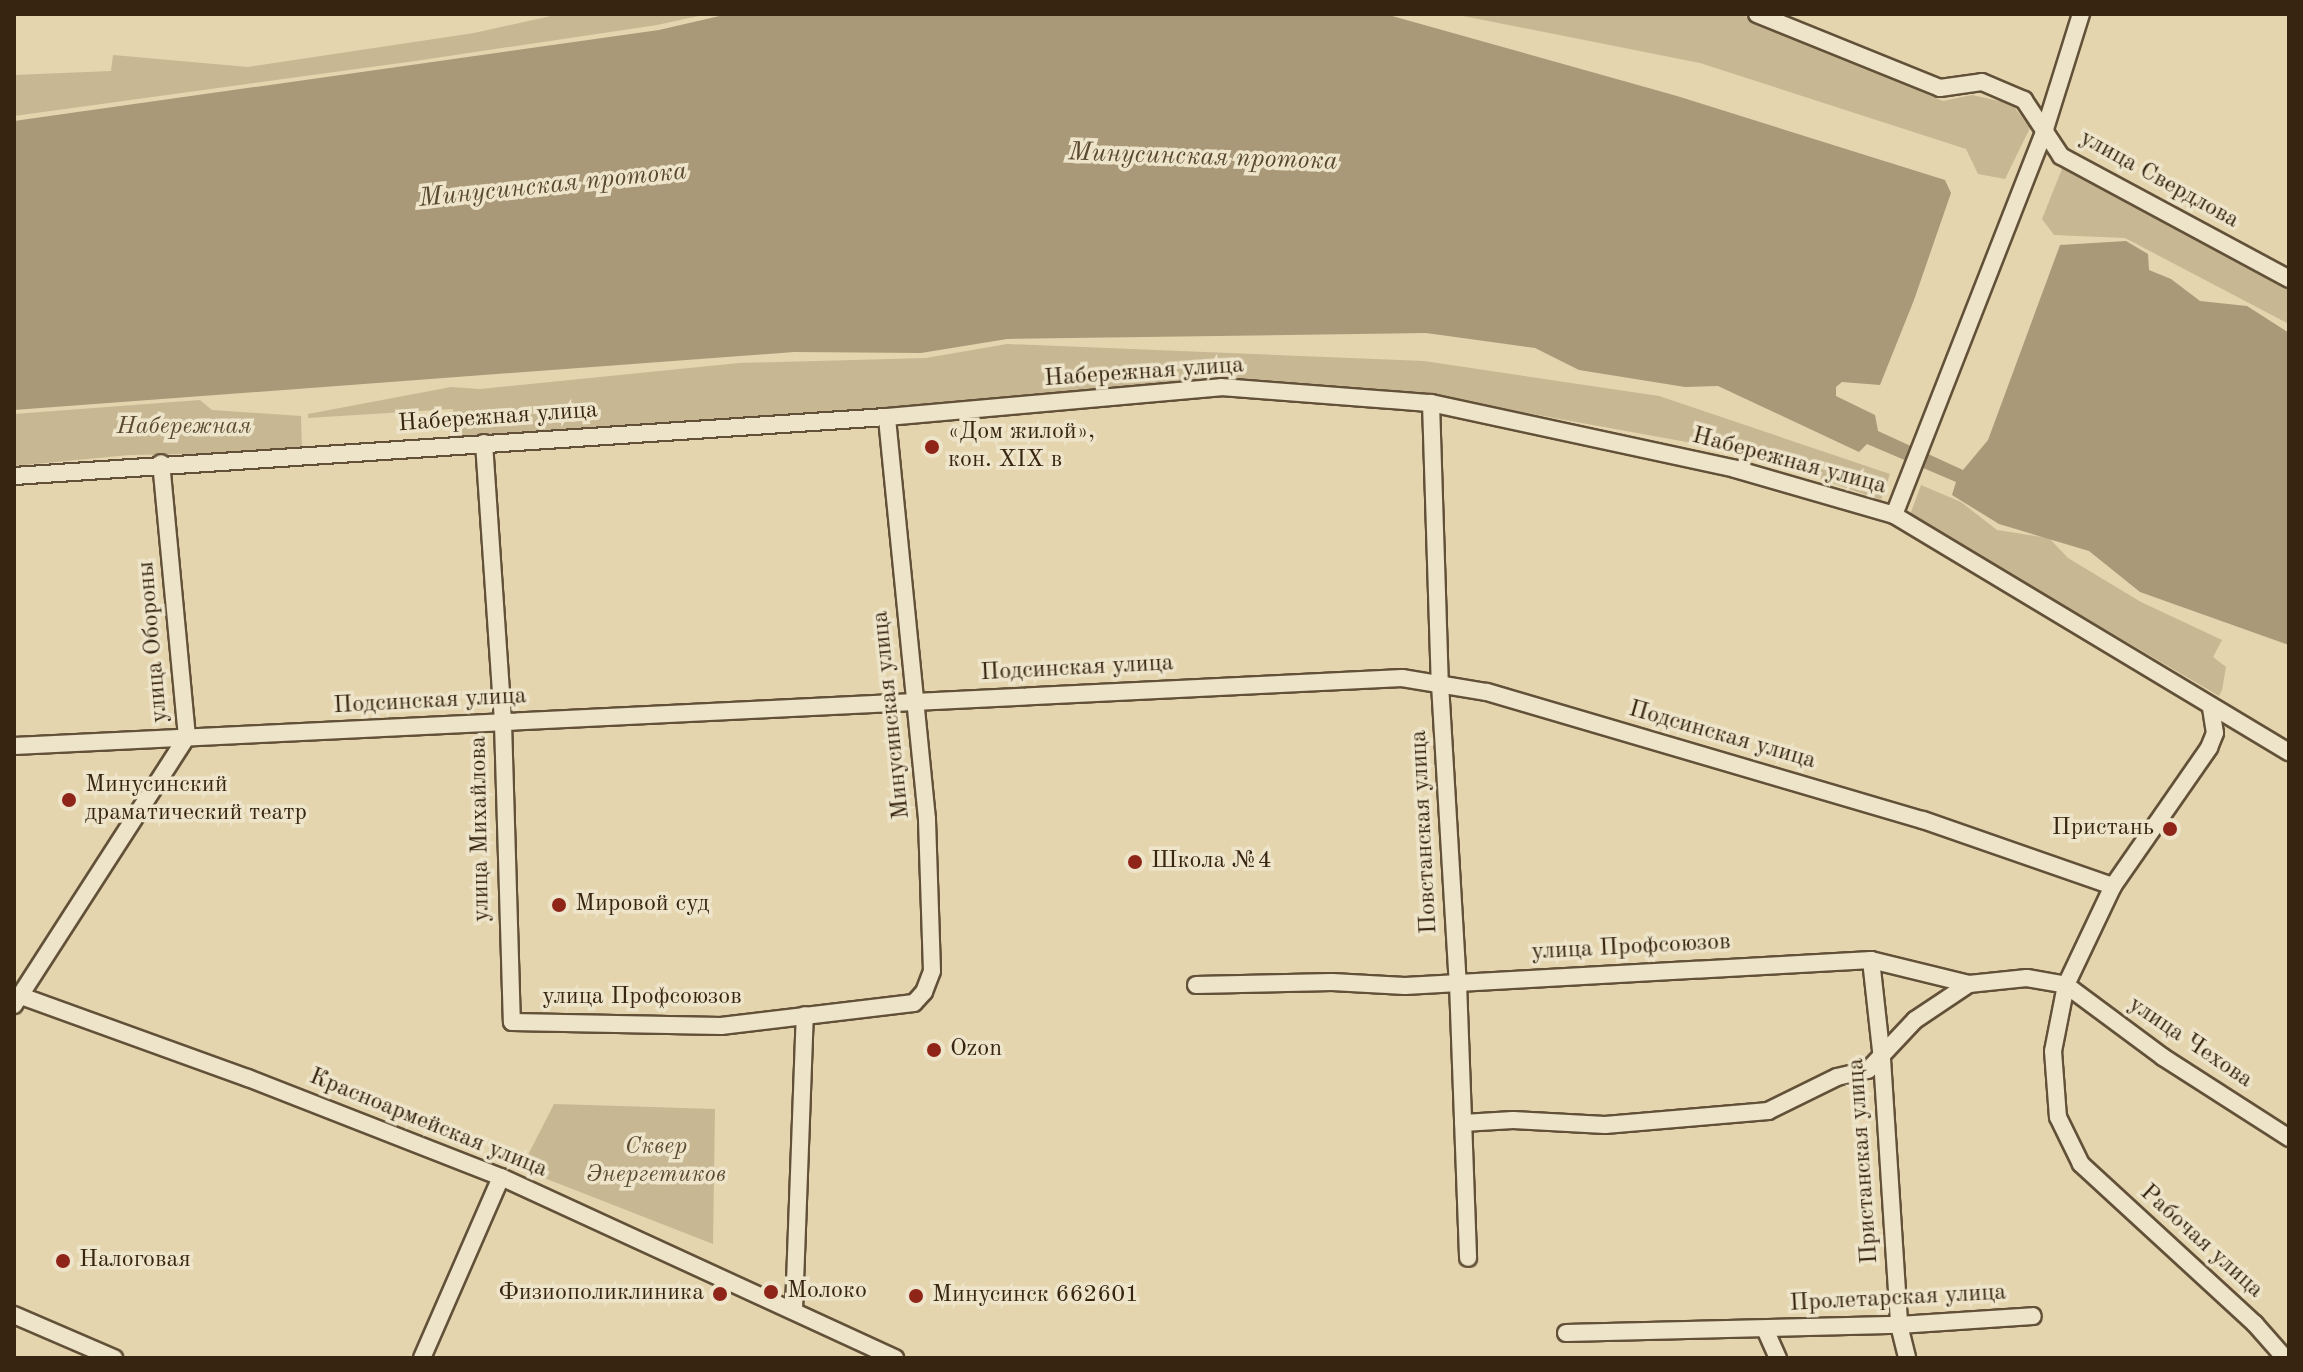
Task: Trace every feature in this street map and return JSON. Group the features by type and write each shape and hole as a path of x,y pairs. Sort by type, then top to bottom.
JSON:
{"street":[{"name":"улица Свердлова","path":"1757,14 1940,88 1982,82 2024,100 2061,156 2289,279"},
{"path":"1894,515 2030,160 2045,129 2081,14"},
{"name":"Набережная улица","path":"14,476 161,463 887,417 1221,387 1431,403 1735,469 1894,515 2211,708 2289,752"},
{"name":"Повстанская улица","path":"1431,403 1440,684 1458,983 1468,1258"},
{"name":"Минусинская улица","path":"887,417 927,819 932,971 924,992 914,1003"},
{"name":"улица Михайлова","path":"484,443 503,723 512,1022"},
{"name":"улица Обороны","path":"18,1000 187,737 161,463"},
{"name":"Подсинская улица","path":"14,746 1402,678 1487,692 1923,820 2113,886"},
{"path":"2066,985 2113,886 2209,748 2215,733 2211,708"},
{"name":"улица Профсоюзов","path":"1196,985 1458,983 1513,977 1871,960 1969,984 2027,978 2066,985"},
{"name":"Пристанская улица","path":"1871,960 1882,1059 1899,1325 1907,1358"},
{"path":"1463,1123 1513,1120 1605,1125 1768,1111 1837,1077 1868,1070 1882,1059 1915,1020 1969,984"},
{"name":"улица Чехова","path":"2066,985 2163,1057 2289,1138"},
{"name":"Рабочая улица","path":"2066,985 2053,1051 2055,1084 2058,1117 2081,1164 2255,1324 2285,1358"},
{"name":"Красноармейская улица","path":"18,1000 248,1078 501,1177 895,1358"},
{"name":"улица Профсоюзов","path":"512,1022 721,1026 914,1003"},
{"path":"794,1310 805,1015"},
{"path":"422,1358 501,1177"},
{"path":"14,1315 114,1358"},
{"name":"Пролетарская улица","path":"1566,1333 1899,1325 2033,1316"},
{"name":"Пролетарская улица","path":"1765,1329 1778,1358"}],"green space":[{"path":"560,14 708,14 657,25 415,61 14,116 14,75 111,71 113,55 248,67 474,33"},
{"path":"1453,14 1740,14 1943,101 1972,95 2012,104 2030,128 2005,179 1978,174 1966,149 1700,63"},
{"path":"2064,164 2131,206 2189,225 2289,286 2289,324 2125,238 2054,235 2042,219"},
{"path":"1007,344 1424,361 1659,396 1890,474 1881,500 1742,452 1432,396 1218,382 887,412 458,440 453,409 308,418 308,414 451,387 480,389 739,363 926,358"},
{"name":"Набережная","path":"200,400 212,410 301,416 302,452 129,455 14,466 14,414"},
{"path":"1921,485 1961,502 1997,530 2049,538 2068,558 2141,602 2222,640 2213,657 2226,667 2219,696 1910,515"},
{"name":"Сквер Энергетиков","path":"554,1104 715,1109 713,1244 529,1172 528,1155"}],"water":[{"name":"Минусинская протока","path":"728,14 1385,14 1677,96 1945,180 1951,193 1914,300 1880,385 1842,382 1836,387 1836,396 1875,415 1878,431 1963,470 1988,440 2060,245 2126,241 2148,254 2149,270 2171,279 2200,301 2247,306 2289,333 2289,645 2140,592 2089,551 1999,524 1952,495 1956,482 1867,444 1859,452 1718,386 1685,387 1579,370 1535,348 1426,333 1007,339 921,353 794,352 14,410 14,121 659,30"}],"place":[{"name":"«Дом жилой», кон. ХIХ в","path":"932,447"},
{"name":"Минусинский драматический театр","path":"69,800"},
{"name":"Пристань","path":"2170,829"},
{"name":"Школа №4","path":"1135,862"},
{"name":"Мировой суд","path":"559,905"},
{"name":"Ozon","path":"934,1050"},
{"name":"Налоговая","path":"63,1261"},
{"name":"Молоко","path":"771,1292"},
{"name":"Физиополиклиника","path":"720,1294"},
{"name":"Минусинск 662601","path":"916,1296"}]}
